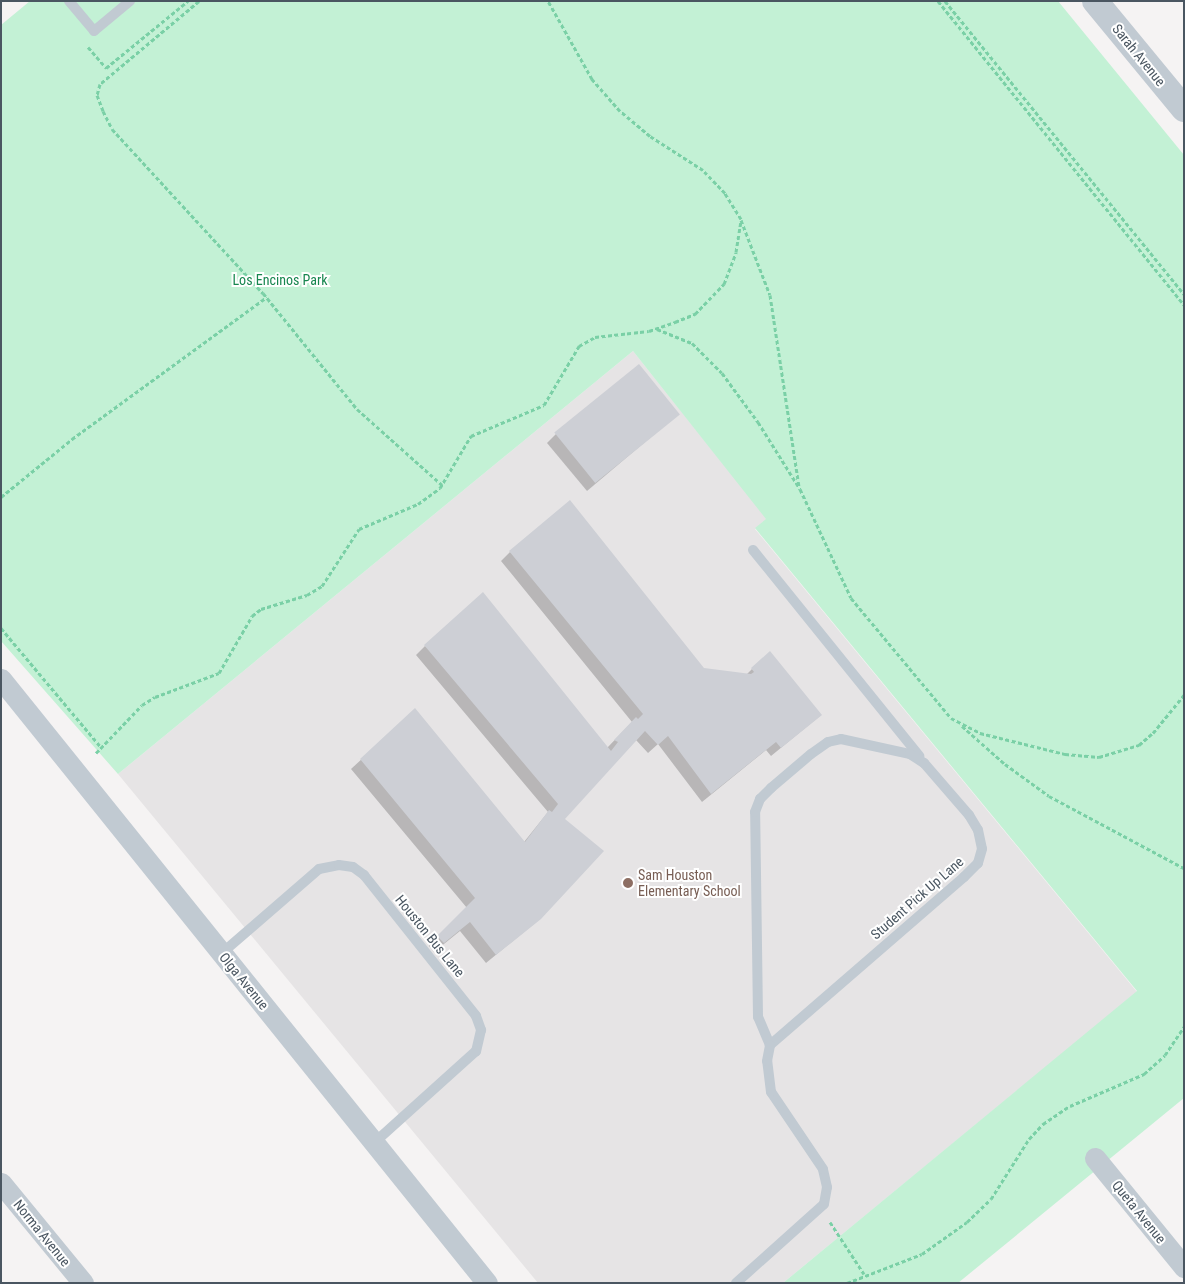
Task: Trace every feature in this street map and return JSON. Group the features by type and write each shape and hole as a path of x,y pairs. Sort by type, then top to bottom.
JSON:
{"street":[{"name":"Sarah Avenue","path":"1095,1 1184,110"},
{"name":"Olga Avenue","path":"1,679 487,1283"},
{"name":"Queta Avenue","path":"1095,1158 1184,1266"},
{"name":"Norma Avenue","path":"1,1183 83,1283"}],"lane":[{"path":"69,1 94,31 130,1"},
{"path":"753,550 924,763"},
{"name":"Student Pick Up Lane","path":"841,739 910,754 924,763 978,830 982,849 978,863 770,1045 758,1017 755,812 760,799 811,754 828,742 841,739"},
{"name":"Houston Bus Lane","path":"222,953 319,869 339,865 353,867 364,875 476,1016 481,1030 476,1051 374,1142"},
{"path":"736,1283 821,1209 827,1187 823,1169 771,1092 767,1061 770,1045"}],"path":[{"path":"199,1 100,84 97,95 112,129 267,297 357,409 442,485"},
{"path":"548,1 592,79 614,104 650,136 703,170 725,193 741,219 770,295 800,489"},
{"path":"938,1 1184,305"},
{"path":"945,1 1184,294"},
{"path":"96,753 155,697 218,672 252,616 261,608 307,595 322,586 359,529 418,504 442,485 470,436 544,405 579,346 595,337 656,329 695,314 724,284 736,252 741,219"},
{"path":"2,496 72,439 267,297"},
{"path":"656,329 692,343 722,373 758,422 800,489 851,598 951,718 980,733 1064,754 1099,757 1139,745 1153,733 1184,694"},
{"path":"1,628 101,747"},
{"path":"958,722 1005,764 1049,796 1184,868"},
{"path":"847,1283 864,1274 922,1254 967,1222 991,1199 1029,1139 1043,1124 1070,1106 1144,1074 1165,1056 1184,1027"},
{"path":"821,1209 864,1274"}],"shaded area":[{"name":"Sam Houston Elementary School","path":"633,351 767,519 755,529 1137,992 783,1283 538,1283 118,774"}],"green space":[{"name":"Los Encinos Park","path":"30,1 1058,1 1184,155 1184,1098 958,1283 783,1283 1137,991 755,528 766,519 633,351 118,774 1,641 1,25"}],"building":[{"path":"639,364 680,415 595,483 554,433"},
{"path":"570,500 704,668 751,674 754,672 751,668 770,651 822,715 781,748 776,742 711,794 668,736 658,745 645,731 565,819 604,851 541,919 496,955 470,922 444,943 437,936 475,898 360,759 415,708 525,842 549,810 552,812 558,804 424,645 483,592 611,751 618,742 614,740 636,717 638,719 643,714 509,551"}],"place":[{"name":"Sam Houston Elementary School","path":"628,883"}]}
